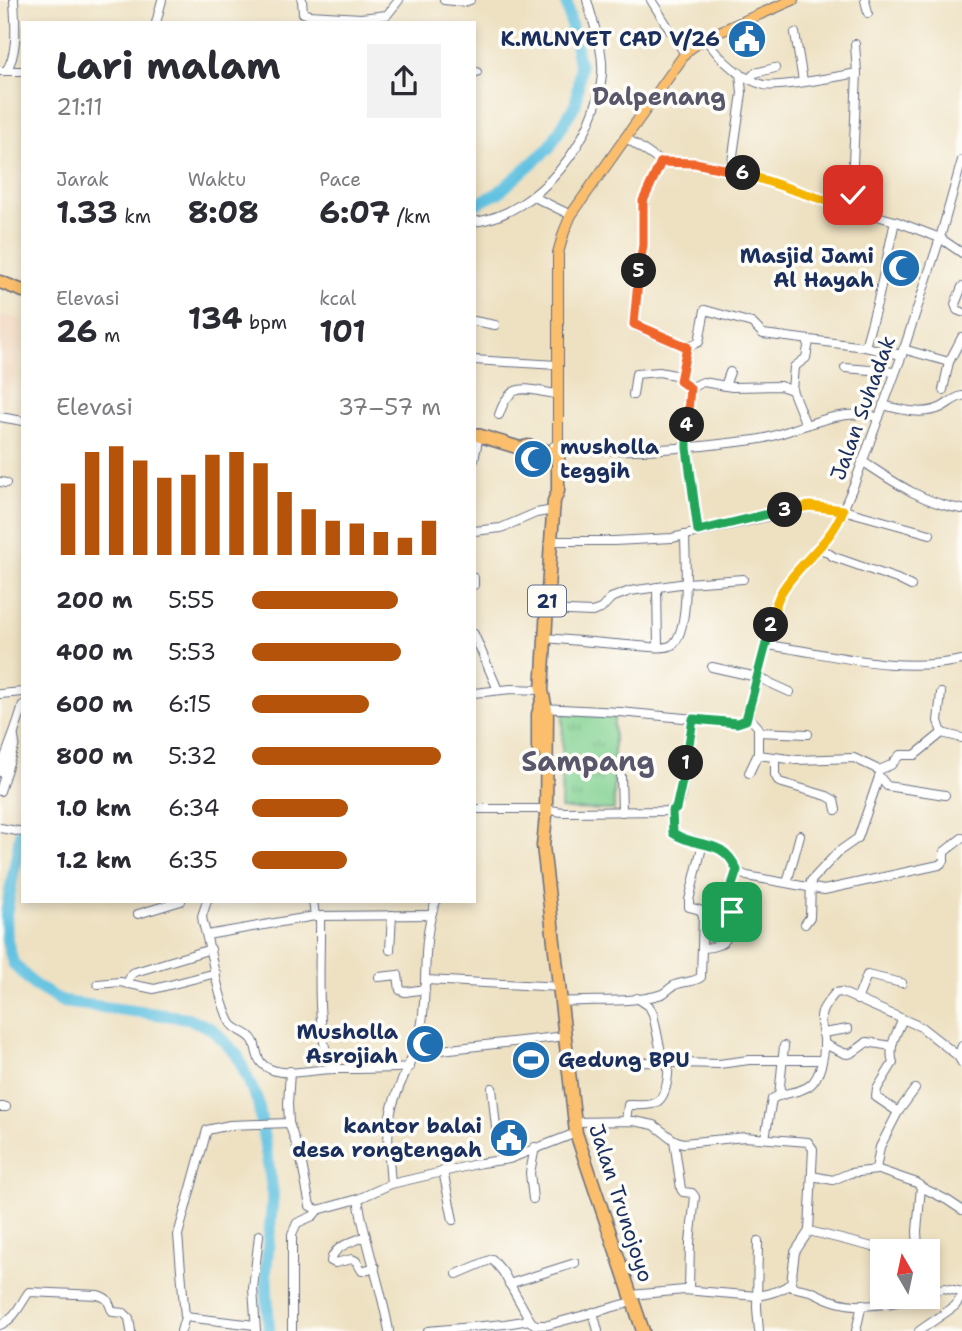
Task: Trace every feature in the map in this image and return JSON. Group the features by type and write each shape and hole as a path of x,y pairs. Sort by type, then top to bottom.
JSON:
{"highway":[{"path":"0,282 21,290"},
{"path":"477,434 526,452 554,451"},
{"name":"21","path":"542,812 538,714 542,702 551,541 558,491 554,451"},
{"name":"Jalan Trunojoyo","path":"542,812 575,1128 643,1331"}],"main road":[{"path":"554,451 558,253 571,215 685,54 705,38 793,0"}],"street":[{"path":"3,71 11,63 13,51 14,0"},
{"path":"157,21 162,0"},
{"path":"301,21 302,0"},
{"path":"303,13 357,20 373,18 387,15 399,0"},
{"path":"444,0 470,0"},
{"path":"476,222 502,217 534,197 576,150 583,136 602,72 599,47 587,0"},
{"path":"651,0 685,54"},
{"path":"865,0 868,13"},
{"path":"795,33 803,81"},
{"path":"705,38 719,56 740,73 765,85 858,73"},
{"path":"851,209 858,73 855,44"},
{"path":"750,78 755,73 775,68"},
{"path":"3,71 21,71"},
{"path":"731,169 742,93 740,73"},
{"path":"625,137 661,162 695,163 731,169 895,221 940,238 962,253"},
{"name":"Jalan Suhadak","path":"748,716 776,603 791,578 835,529 879,418 940,238 962,160"},
{"path":"661,162 643,201 643,245 634,321 637,327 687,347 699,342 706,310 752,323 762,334 902,352 949,362"},
{"path":"534,197 571,215"},
{"path":"865,347 895,221"},
{"path":"962,287 955,304 957,310 962,312"},
{"path":"476,321 495,325"},
{"path":"943,390 949,362 962,337"},
{"path":"806,425 792,390 795,365 806,360 809,341"},
{"path":"687,347 680,382 690,388"},
{"path":"476,360 557,365"},
{"path":"845,368 895,372"},
{"path":"633,395 636,374 666,372 680,376"},
{"path":"725,386 730,372"},
{"path":"690,388 703,382 725,386 780,386 792,390"},
{"path":"690,388 687,448 698,531"},
{"path":"499,415 506,397 516,390 557,394"},
{"path":"883,405 927,412 962,396"},
{"path":"554,451 629,452 687,448 768,437 806,425 865,414 879,418"},
{"path":"0,417 21,421"},
{"path":"862,461 933,503 961,511"},
{"path":"476,531 500,528 554,506"},
{"path":"551,541 660,539 810,506 843,510 930,534"},
{"path":"545,638 658,647 672,645 678,636 684,613 687,583 685,535"},
{"path":"819,547 834,557 911,586"},
{"path":"547,610 596,611 611,598 620,595 687,583 743,579"},
{"path":"657,587 658,647"},
{"path":"476,639 498,690"},
{"path":"767,645 888,665 919,666 962,660"},
{"path":"712,667 757,677 790,692"},
{"path":"476,693 498,690 542,702 737,723 741,723 748,716 758,727 758,754 748,773"},
{"path":"0,694 21,692"},
{"path":"942,693 938,721 942,733"},
{"path":"0,792 15,744 14,737 21,712"},
{"path":"476,809 542,812 672,811 680,801 693,719"},
{"path":"758,732 808,734"},
{"path":"942,733 962,738"},
{"path":"804,924 810,917 809,887 817,871 858,838 879,774 900,755 915,755 923,751 942,733"},
{"path":"0,772 9,742 14,737"},
{"path":"758,754 831,761 854,758 879,774 887,786 945,795"},
{"path":"775,757 775,775 779,782 827,796 834,800 836,810"},
{"path":"621,776 622,812"},
{"path":"672,811 672,829 675,835 715,846 729,855 737,870 747,876 824,890 939,865 944,861 944,852 962,838"},
{"path":"0,828 21,832"},
{"path":"787,883 800,835"},
{"path":"562,1002 659,995 669,991 674,985 698,980 703,972 702,912 690,906 689,900 703,843"},
{"path":"702,948 718,947 725,942 732,912 731,885 737,870"},
{"path":"138,914 174,903"},
{"path":"204,903 202,916 231,1023 253,1041 256,1055 264,1066 277,1071 410,1067"},
{"path":"314,903 318,916 320,998 325,1052 332,1069"},
{"path":"391,1184 388,1149 390,1117 393,1103 410,1067 421,1029 426,953 435,903"},
{"path":"207,935 318,916 432,913"},
{"path":"390,950 392,915"},
{"path":"127,984 132,973 211,949"},
{"path":"98,984 120,982 154,989 216,973"},
{"path":"379,977 398,975 400,990 404,992 426,984 561,987"},
{"path":"857,1000 867,975 902,983"},
{"path":"765,1138 772,1099 808,1086 816,1078 824,1044 822,1010 835,993 841,992 921,1027 960,1060"},
{"path":"626,1121 628,1105 658,1102 665,1089 666,1062 653,1014 649,1006 638,998"},
{"path":"898,1112 876,1097 877,1089 893,1063 891,1046 903,1019"},
{"path":"823,1033 848,1029"},
{"path":"414,1053 566,1035"},
{"path":"824,1044 847,1054 853,1054 867,1042 891,1046"},
{"path":"779,1096 785,1060 784,1046"},
{"path":"960,1060 962,1046"},
{"path":"568,1065 602,1061 719,1064 749,1060 822,1060"},
{"path":"290,1071 289,1123 302,1159 310,1206 318,1210"},
{"path":"492,1088 496,1128 504,1160"},
{"path":"877,1170 880,1147 898,1112 915,1089"},
{"path":"292,1331 292,1234 297,1223 313,1216 318,1210 358,1199 391,1184 504,1160 575,1128 626,1121 654,1125 674,1140 683,1143 765,1138 808,1142 813,1149 808,1231 795,1252 791,1283 769,1294 757,1296 689,1290 660,1291 554,1327 536,1325 530,1320 503,1272 490,1259 457,1274"},
{"path":"181,1331 185,1317 178,1236 207,1130 230,1125 289,1123"},
{"path":"674,1140 681,1189 695,1197 689,1290"},
{"path":"533,1199 530,1173 535,1147"},
{"path":"812,1176 834,1180 850,1172 877,1170 909,1180 962,1210"},
{"path":"443,1171 453,1220"},
{"path":"917,1239 921,1187"},
{"path":"358,1199 389,1331"},
{"path":"808,1231 870,1246"},
{"path":"185,1317 256,1328 253,1289 259,1235"},
{"path":"366,1236 339,1247 332,1255 331,1261 335,1263 354,1259 362,1271 375,1267"},
{"path":"758,1241 759,1331"},
{"path":"509,1284 575,1263"},
{"path":"788,1286 844,1304 870,1303"},
{"path":"919,1331 955,1306 962,1294 940,1289"},
{"path":"0,1325 6,1323 23,1306 29,1292 97,1295 110,1301 113,1312 127,1315 131,1331"},
{"path":"856,1331 862,1304"},
{"path":"593,1312 598,1331"},
{"path":"428,1331 530,1320"}],"shaded area":[{"path":"0,314 21,320 21,353 4,405 0,403"}],"green space":[{"path":"563,713 614,716 614,810 561,809"}],"waterway":[{"path":"476,204 498,193 549,148 576,103 580,68 566,0"},
{"path":"21,830 6,915 7,940 13,963 34,985 63,1002 188,1018 212,1029 237,1055 258,1102 273,1194 266,1272 269,1331"}],"place":[{"name":"K.MLNVET CAD V/26","path":"747,39"},
{"name":"Masjid Jami Al Hayah","path":"901,268"},
{"name":"musholla teggih","path":"533,459"},
{"name":"Musholla Asrojiah","path":"425,1044"},
{"name":"Gedung BPU","path":"531,1060"},
{"name":"kantor balai desa rongtengah","path":"509,1138"}],"district":[{"name":"Dalpenang","path":"659,97"},
{"name":"Sampang","path":"588,761"}],"route":[{"path":"732,912 729,894 737,870 733,859 720,848 675,835 672,829 672,811 680,801 693,719 737,723 746,720 776,603 791,578 830,536 839,523 843,510 810,506 698,531 687,448 690,388 680,382 687,347 634,324 643,245 643,201 661,162 695,163 731,169 851,209 853,195"}]}
